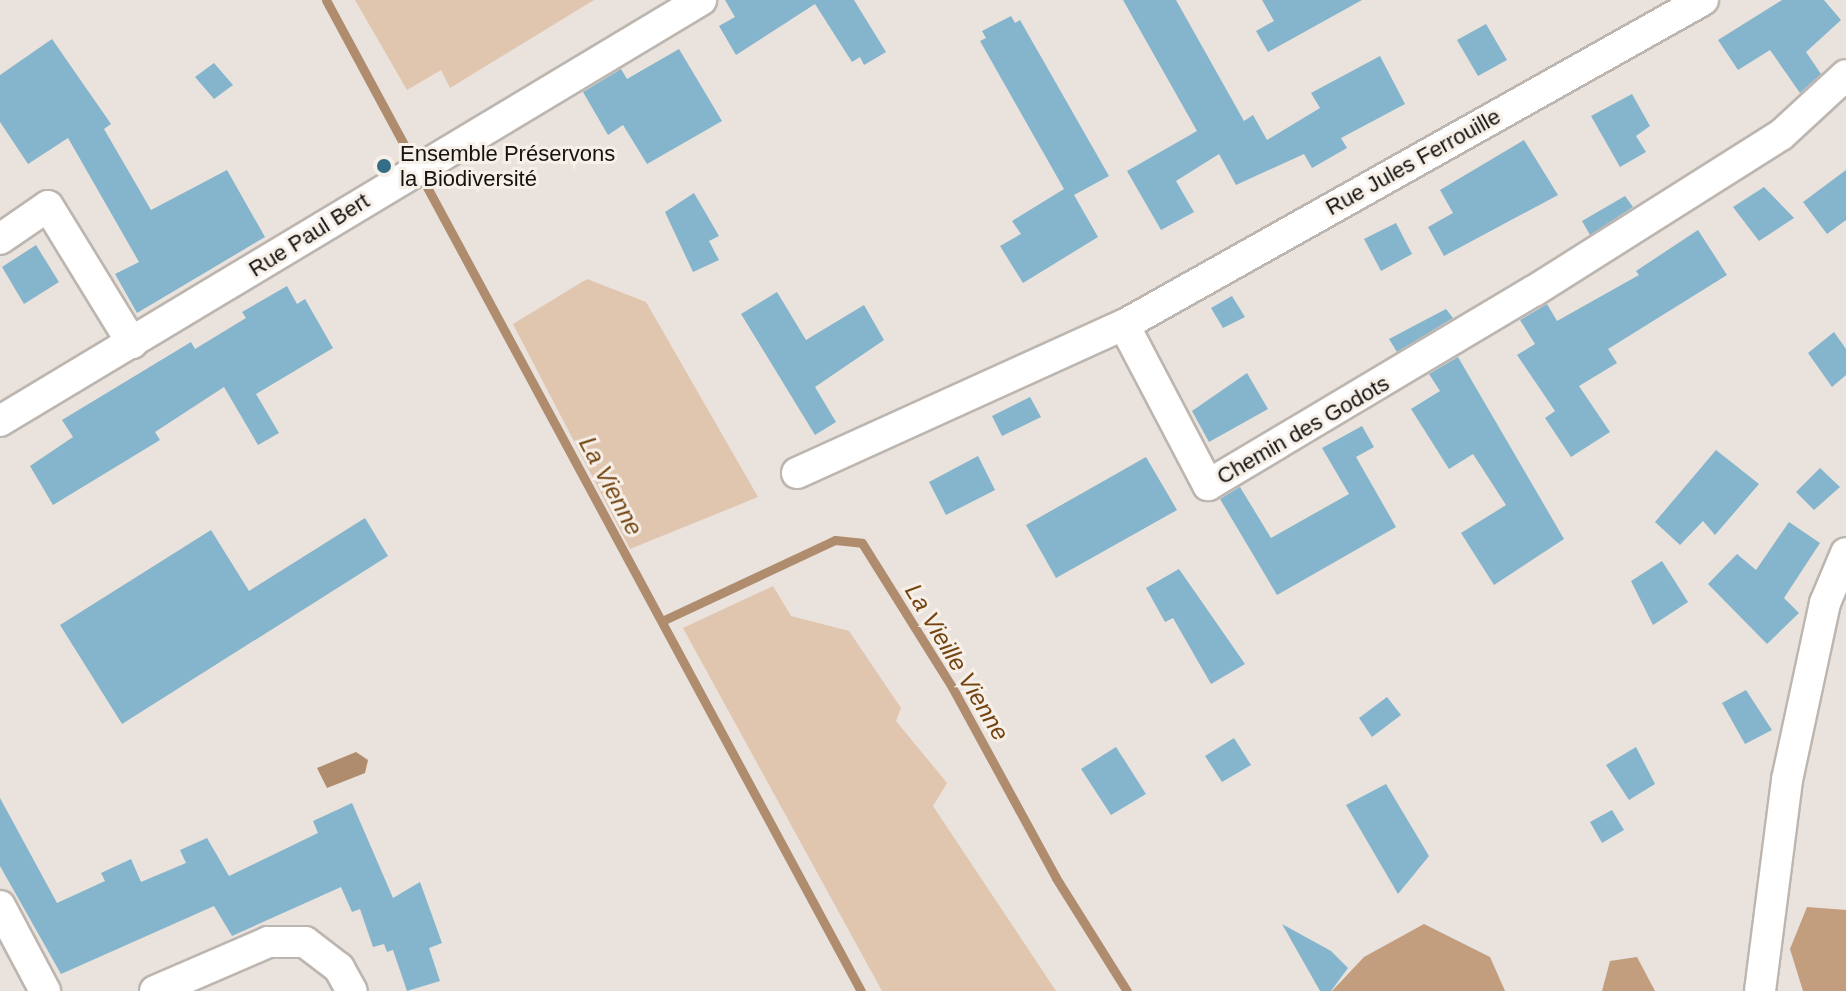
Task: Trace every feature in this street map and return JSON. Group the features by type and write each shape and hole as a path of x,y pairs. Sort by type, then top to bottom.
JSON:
{"street":[{"name":"Rue Paul Bert","path":"0,421 701,0"},
{"name":"Rue Jules Ferrouille","path":"1124,325 1703,0"},
{"name":"Chemin des Godots","path":"1124,325 1208,485 1521,299 1781,135 1846,75"},
{"path":"0,239 48,206 132,343"},
{"path":"797,473 1124,325"},
{"path":"1760,991 1787,780 1825,603 1846,553"},
{"path":"0,906 45,991"},
{"path":"155,991 268,942 305,942 339,968 352,991"}],"shaded area":[{"path":"355,0 594,0 450,88 441,70 407,90"},
{"path":"587,279 646,302 758,497 630,549 513,324"},
{"path":"773,586 791,616 849,631 901,708 896,721 947,783 933,806 1056,991 882,991 683,628"},
{"path":"356,752 368,760 365,773 327,788 317,768"},
{"path":"1807,907 1846,910 1846,991 1803,991 1790,949"},
{"path":"1424,924 1490,957 1505,991 1332,991 1364,957"},
{"path":"1637,957 1655,991 1602,991 1610,961"}],"building":[{"path":"725,0 854,0 886,52 864,65 860,57 852,62 815,4 736,55 719,26 735,17"},
{"path":"1123,0 1176,0 1244,121 1253,115 1267,140 1320,108 1311,93 1380,56 1405,104 1341,138 1347,148 1312,168 1304,154 1236,185 1219,154 1176,181 1194,212 1161,230 1127,171 1197,131"},
{"path":"1262,0 1362,0 1268,52 1256,31 1274,21"},
{"path":"1782,0 1824,0 1841,20 1806,52 1821,74 1800,93 1770,50 1738,70 1718,40"},
{"path":"1011,16 1015,23 1020,20 1109,176 1074,195 1098,237 1023,283 1000,246 1021,234 1012,221 1064,189 980,41 986,38 982,31"},
{"path":"1486,24 1507,60 1478,76 1457,40"},
{"path":"52,39 111,124 104,129 151,210 227,170 265,237 137,313 115,274 139,262 68,138 28,164 0,122 0,75"},
{"path":"679,49 722,121 647,164 623,125 608,135 583,92 621,69 627,79"},
{"path":"214,63 233,85 214,99 195,77"},
{"path":"1632,94 1650,126 1636,136 1646,152 1620,167 1591,116"},
{"path":"1524,140 1558,195 1444,256 1428,227 1453,213 1440,190"},
{"path":"1846,170 1846,220 1827,234 1803,202"},
{"path":"1764,187 1794,218 1759,241 1733,207"},
{"path":"694,193 719,236 709,241 719,260 693,272 665,212"},
{"path":"1625,196 1633,207 1590,235 1582,221"},
{"path":"1396,223 1412,254 1381,271 1364,239"},
{"path":"1698,230 1727,275 1608,349 1617,363 1579,386 1610,432 1571,457 1545,418 1555,411 1517,355 1535,344 1520,320 1547,304 1557,321 1639,275 1636,271"},
{"path":"36,245 59,282 24,304 2,267"},
{"path":"287,286 297,304 305,299 333,348 256,394 279,433 258,445 224,387 155,432 160,440 53,505 30,466 73,437 62,420 191,342 195,349 246,318 242,312"},
{"path":"777,292 806,340 864,305 884,340 815,387 836,422 815,435 741,314"},
{"path":"1232,296 1245,317 1223,328 1211,308"},
{"path":"1446,309 1453,318 1397,352 1389,339"},
{"path":"1834,332 1846,349 1846,375 1832,387 1808,353"},
{"path":"1458,357 1564,539 1494,585 1461,533 1506,505 1473,454 1449,469 1411,409 1440,391 1429,374"},
{"path":"1247,373 1268,409 1209,442 1192,411"},
{"path":"1030,397 1041,417 1002,436 992,416"},
{"path":"1362,426 1374,447 1356,457 1396,527 1277,595 1220,499 1240,487 1271,538 1349,494 1322,448"},
{"path":"1716,450 1759,484 1715,535 1703,521 1680,545 1655,522"},
{"path":"978,456 995,490 946,515 929,482"},
{"path":"1146,457 1177,510 1056,578 1026,525"},
{"path":"1820,468 1840,487 1814,510 1796,492"},
{"path":"365,518 388,556 122,724 60,625 211,530 249,591"},
{"path":"1789,522 1820,543 1784,598 1799,613 1767,644 1708,584 1737,554 1756,570"},
{"path":"1662,561 1688,602 1653,625 1631,581"},
{"path":"1179,569 1245,664 1211,684 1173,618 1165,622 1146,588"},
{"path":"1746,690 1772,730 1745,744 1722,703"},
{"path":"1387,697 1401,715 1372,737 1359,718"},
{"path":"1234,738 1251,765 1222,782 1205,756"},
{"path":"1116,747 1146,794 1111,815 1081,769"},
{"path":"1636,747 1655,784 1629,800 1606,765"},
{"path":"1386,784 1429,856 1398,894 1346,805"},
{"path":"0,798 57,903 105,881 101,873 131,859 141,882 186,863 180,850 207,838 229,876 318,833 313,821 352,803 393,898 420,882 442,943 429,948 440,981 407,991 393,950 387,952 384,944 373,947 360,909 352,912 341,887 232,936 214,906 61,974 0,866"},
{"path":"1612,810 1624,830 1602,843 1590,822"},
{"path":"1282,924 1331,951 1348,968 1331,991 1320,991"}],"waterway":[{"name":"La Vienne","path":"326,0 861,991"},
{"name":"La Vieille Vienne","path":"662,621 835,540 862,543 952,687 1056,878 1127,991"}],"place":[{"name":"Ensemble Préservons la Biodiversité","path":"384,166"}]}
